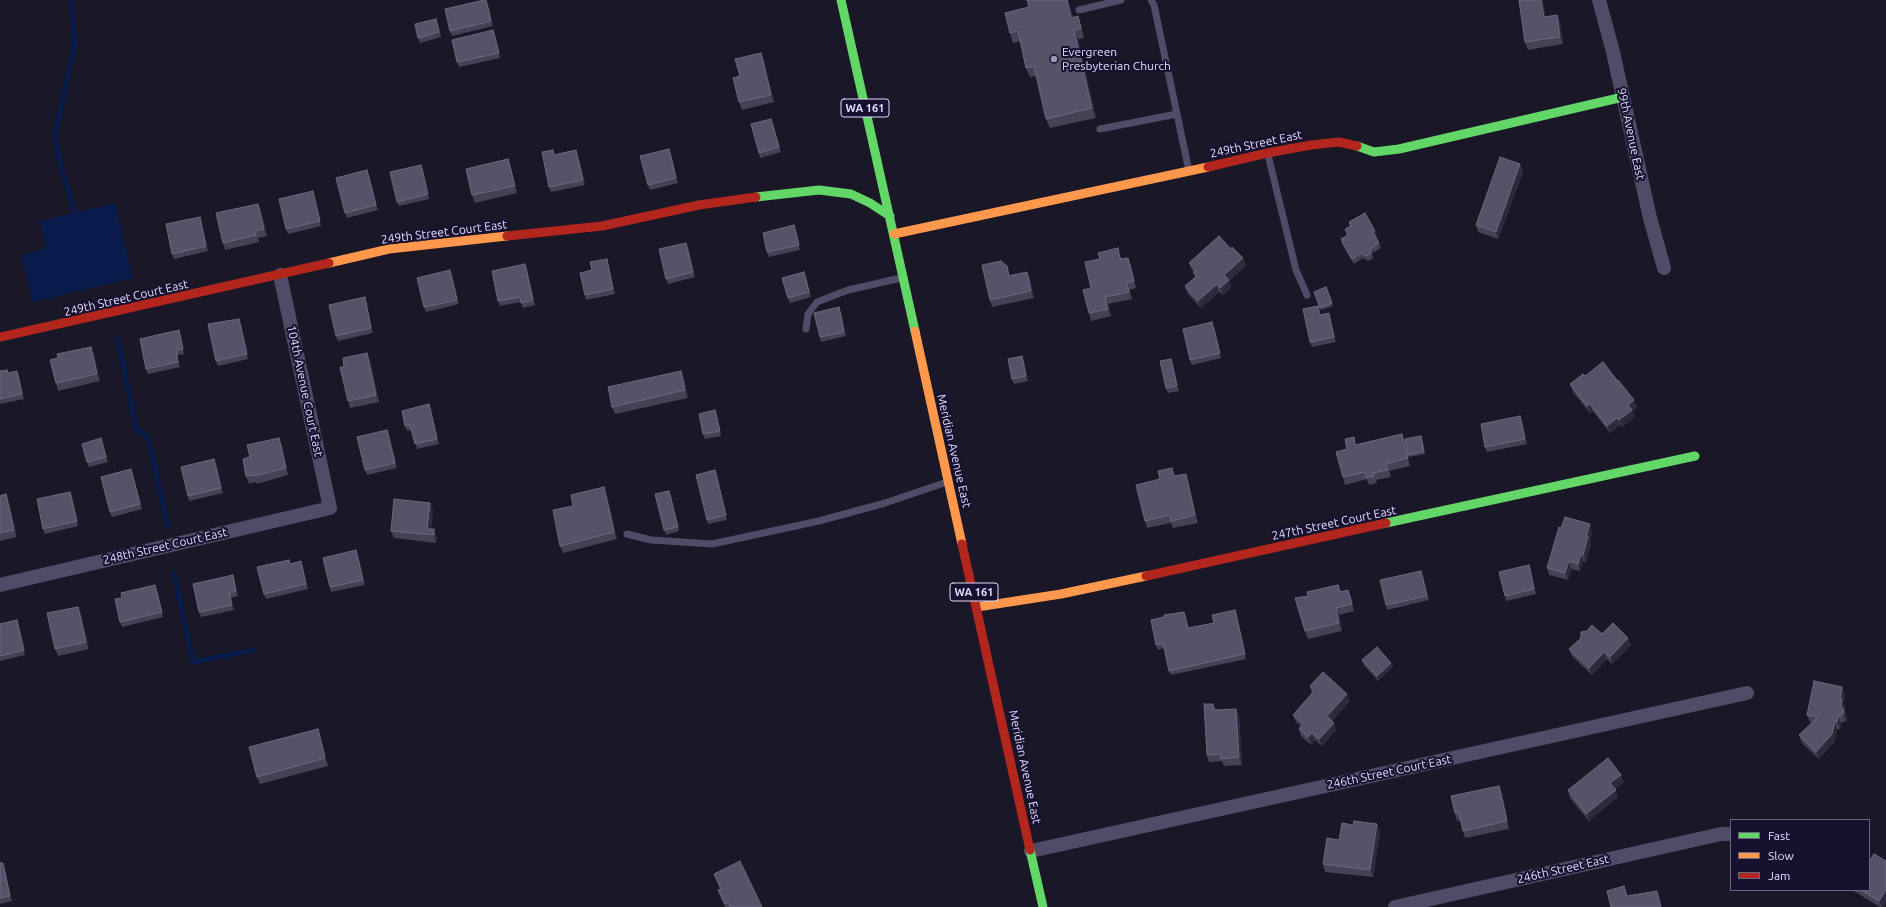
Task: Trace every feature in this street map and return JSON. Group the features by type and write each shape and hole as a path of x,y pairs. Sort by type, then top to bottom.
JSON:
{"street":[{"name":"Meridian Avenue East","path":"841,0 1043,907"},
{"name":"99th Avenue East","path":"1599,0 1613,52 1650,218 1664,268"},
{"name":"249th Street East","path":"894,234 1311,144 1339,142 1358,146 1374,152 1399,149 1623,97"},
{"name":"249th Street Court East","path":"0,337 408,246 602,226 699,205 787,192 818,190 851,194 870,203 890,216"},
{"name":"104th Avenue Court East","path":"280,275 330,508"},
{"name":"247th Street Court East","path":"977,607 1069,593 1695,456"},
{"name":"248th Street Court East","path":"0,585 330,508"},
{"name":"246th Street Court East","path":"1031,851 1747,693"},
{"name":"246th Street East","path":"1395,907 1721,834 1730,834"}],"lane":[{"path":"1079,10 1121,0"},
{"path":"1151,0 1154,5 1189,171"},
{"path":"1100,129 1177,114"},
{"path":"1268,153 1296,270 1307,295"},
{"path":"806,329 808,314 817,302 848,290 903,277"},
{"path":"627,534 651,540 712,544 819,521 886,504 949,481"}],"water":[{"path":"115,203 133,278 33,302 21,255 46,248 40,221"}],"building":[{"path":"486,0 491,21 450,31 445,9"},
{"name":"Evergreen Presbyterian Church","path":"1027,0 1067,0 1071,18 1078,16 1081,28 1074,30 1092,108 1046,119 1034,66 1026,68 1018,31 1010,33 1005,13 1029,7"},
{"path":"1519,0 1541,0 1544,17 1557,15 1560,37 1525,42"},
{"path":"436,19 439,32 418,38 415,24"},
{"path":"493,30 499,53 457,62 452,40"},
{"path":"761,53 771,95 739,102 733,78 740,76 735,59"},
{"path":"771,119 779,147 759,153 751,124"},
{"path":"669,149 676,178 648,185 640,156"},
{"path":"553,150 554,155 576,150 583,180 549,187 542,152"},
{"path":"1500,157 1520,164 1496,232 1476,225"},
{"path":"508,159 515,186 472,195 466,169"},
{"path":"421,165 428,194 397,202 390,172"},
{"path":"367,170 376,205 345,213 336,178"},
{"path":"313,191 320,221 286,229 279,199"},
{"path":"258,204 264,229 255,231 256,235 223,243 216,213"},
{"path":"1365,213 1375,231 1373,232 1379,243 1371,248 1371,253 1366,256 1361,253 1352,259 1341,239 1348,235 1345,229 1351,226 1349,222"},
{"path":"200,217 206,246 172,254 166,224"},
{"path":"794,225 799,245 767,252 763,233"},
{"path":"1219,236 1231,249 1232,247 1243,258 1224,275 1229,280 1220,288 1217,284 1198,301 1185,286 1197,276 1193,272 1196,270 1189,263"},
{"path":"686,243 693,272 666,279 659,249"},
{"path":"1118,248 1120,259 1128,258 1134,281 1127,283 1129,292 1105,297 1108,309 1089,313 1083,290 1091,288 1085,262 1100,259 1098,253"},
{"path":"607,259 613,289 585,295 580,273 592,270 590,262"},
{"path":"1001,261 1007,266 1009,276 1027,272 1031,291 990,300 982,265"},
{"path":"525,264 533,300 521,303 520,297 498,301 492,271"},
{"path":"450,270 457,300 424,307 417,278"},
{"path":"804,272 809,292 788,298 782,278"},
{"path":"1326,287 1332,303 1320,308 1314,292"},
{"path":"365,297 371,328 336,336 329,305"},
{"path":"1318,306 1320,315 1329,313 1334,337 1310,342 1303,309"},
{"path":"839,307 844,332 820,337 814,313"},
{"path":"239,319 247,354 216,361 208,324"},
{"path":"1212,322 1220,353 1190,360 1183,329"},
{"path":"179,330 183,349 176,350 178,362 146,369 140,339"},
{"path":"91,347 97,374 56,383 50,360 58,358 57,354"},
{"path":"367,353 376,395 348,401 340,367 344,367 343,358"},
{"path":"1022,356 1026,376 1012,379 1008,359"},
{"path":"1171,359 1177,386 1166,388 1160,361"},
{"path":"1603,362 1616,381 1618,380 1634,400 1628,405 1632,410 1619,420 1617,418 1607,426 1590,404 1587,406 1570,384 1583,374 1585,376"},
{"path":"7,370 8,373 17,371 22,394 0,399 0,371"},
{"path":"681,371 685,390 612,407 608,387"},
{"path":"429,404 437,439 415,444 410,425 405,426 402,411"},
{"path":"715,410 720,431 703,434 699,414"},
{"path":"1520,416 1525,439 1485,447 1481,424"},
{"path":"387,430 395,463 365,470 357,437"},
{"path":"1402,434 1408,458 1386,464 1388,470 1373,473 1374,476 1366,478 1365,472 1343,477 1336,452 1347,449 1345,439 1354,437 1355,445"},
{"path":"1421,436 1424,451 1408,455 1405,439"},
{"path":"101,438 106,457 87,462 82,444"},
{"path":"279,438 286,468 254,476 246,476 243,459 250,457 247,445"},
{"path":"214,459 221,488 188,496 181,467"},
{"path":"1172,468 1174,476 1186,474 1195,515 1171,521 1170,515 1145,521 1136,485 1160,479 1158,471"},
{"path":"131,469 140,504 110,512 101,477"},
{"path":"715,470 726,515 707,520 696,475"},
{"path":"604,487 614,532 560,546 553,510 573,506 571,495"},
{"path":"669,491 678,527 664,530 655,494"},
{"path":"70,492 77,521 43,529 37,499"},
{"path":"6,494 14,530 0,533 0,496"},
{"path":"394,499 430,503 427,529 434,529 434,535 391,531"},
{"path":"1565,517 1590,524 1586,536 1588,536 1583,555 1581,554 1578,564 1569,561 1565,573 1547,568 1559,527 1561,528"},
{"path":"356,550 363,580 330,587 323,558"},
{"path":"289,560 290,564 301,561 306,584 264,594 257,567"},
{"path":"1529,565 1534,589 1505,596 1499,572"},
{"path":"1421,571 1427,596 1386,605 1380,580"},
{"path":"233,575 236,591 229,593 232,605 199,612 193,584"},
{"path":"155,585 162,612 120,622 115,599 122,598 121,593"},
{"path":"1338,585 1340,592 1348,590 1352,604 1336,608 1339,623 1305,631 1295,598 1308,596 1307,592"},
{"path":"78,607 86,642 55,649 47,613"},
{"path":"1235,610 1245,654 1169,671 1163,643 1156,645 1151,620 1164,617 1164,615 1184,612 1188,628 1214,623 1212,615"},
{"path":"17,620 24,650 0,656 0,624"},
{"path":"1613,623 1628,638 1610,657 1604,652 1589,668 1569,649 1581,638 1581,632 1587,631 1592,625 1602,634"},
{"path":"1377,647 1391,663 1377,676 1362,660"},
{"path":"1323,672 1347,694 1327,716 1334,723 1319,739 1312,733 1308,737 1299,729 1303,723 1293,715 1314,691 1310,686"},
{"path":"1814,681 1842,687 1840,699 1842,699 1841,706 1844,710 1843,714 1838,716 1837,722 1835,721 1832,734 1816,752 1799,735 1818,717 1807,715"},
{"path":"1204,704 1213,704 1214,710 1236,709 1239,757 1221,759 1221,754 1207,755"},
{"path":"318,729 325,758 257,777 249,747"},
{"path":"1608,758 1621,775 1610,783 1616,790 1586,814 1568,790"},
{"path":"1499,786 1507,821 1463,831 1459,813 1455,813 1451,796"},
{"path":"1354,821 1377,824 1370,870 1323,864 1327,838 1339,840 1342,823 1353,825"},
{"path":"1874,854 1886,861 1886,890 1879,901 1863,891 1870,891 1870,860"},
{"path":"740,861 762,907 730,907 728,902 725,904 718,890 721,889 714,874"},
{"path":"0,863 3,863 10,896 0,898"},
{"path":"1624,886 1627,896 1657,891 1661,907 1611,907 1607,891"}],"waterway":[{"path":"71,0 75,44 55,135 61,167 77,219"},
{"path":"118,339 136,428 137,431 143,432 149,441 168,526"},
{"path":"174,573 193,662 253,650"}],"traffic: fast":[{"path":"841,0 915,331"},
{"path":"1357,146 1374,152 1399,149 1623,97"},
{"path":"756,197 819,190 851,194 870,203 890,216"},
{"path":"1386,523 1695,456"},
{"path":"1030,850 1043,907"}],"traffic: slow":[{"path":"894,234 1208,167"},
{"path":"329,263 389,249 507,236"},
{"path":"915,331 962,544"},
{"path":"977,607 1061,594 1146,576"}],"traffic: jam":[{"path":"1208,167 1267,153 1311,145 1339,142 1357,146"},
{"path":"507,236 602,226 699,205 756,197"},
{"path":"0,337 329,263"},
{"path":"1146,576 1386,523"},
{"path":"962,544 1030,850"}],"place":[{"name":"Evergreen Presbyterian Church","path":"1054,59"}]}
